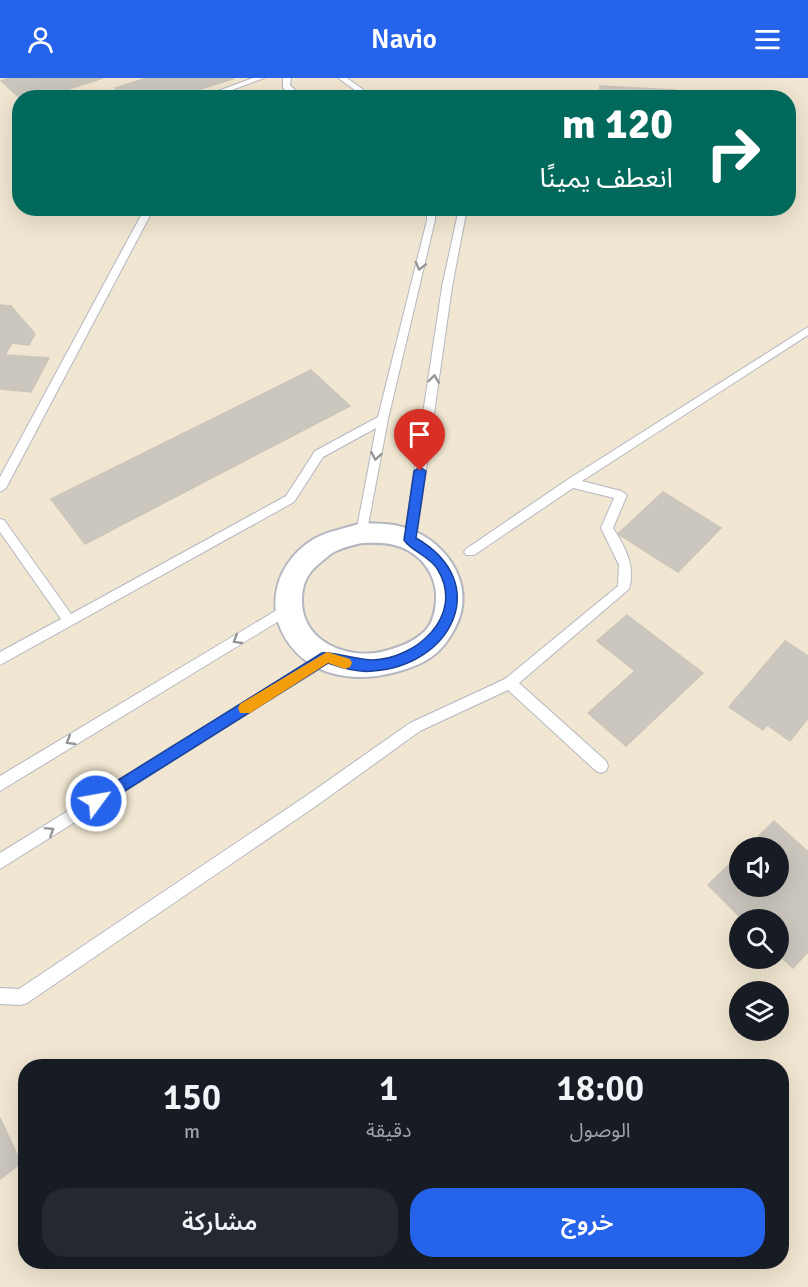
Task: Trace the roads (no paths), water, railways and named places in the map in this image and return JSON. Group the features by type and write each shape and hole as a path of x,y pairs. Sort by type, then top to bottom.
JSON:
{"street":[{"path":"362,533 389,534 410,540 428,551 442,565 450,583 453,602 448,620 436,637 419,652 397,662 381,664 348,664 327,657 306,644 293,628 287,609 287,590 294,573 307,557 324,544 344,536 362,533"}],"lane":[{"path":"225,90 260,78"},
{"path":"342,78 360,90"},
{"path":"0,488 146,216"},
{"path":"362,533 383,419 431,216"},
{"path":"410,540 447,287 461,216"},
{"path":"470,552 571,483 808,330"},
{"path":"0,659 290,499 319,454 383,419"},
{"path":"0,996 21,997 415,727 510,683 623,588 627,578 623,558 607,528 621,495 571,483"},
{"path":"0,523 69,621"},
{"path":"0,784 287,609"},
{"path":"0,862 327,657"},
{"path":"510,683 601,766"}]}
